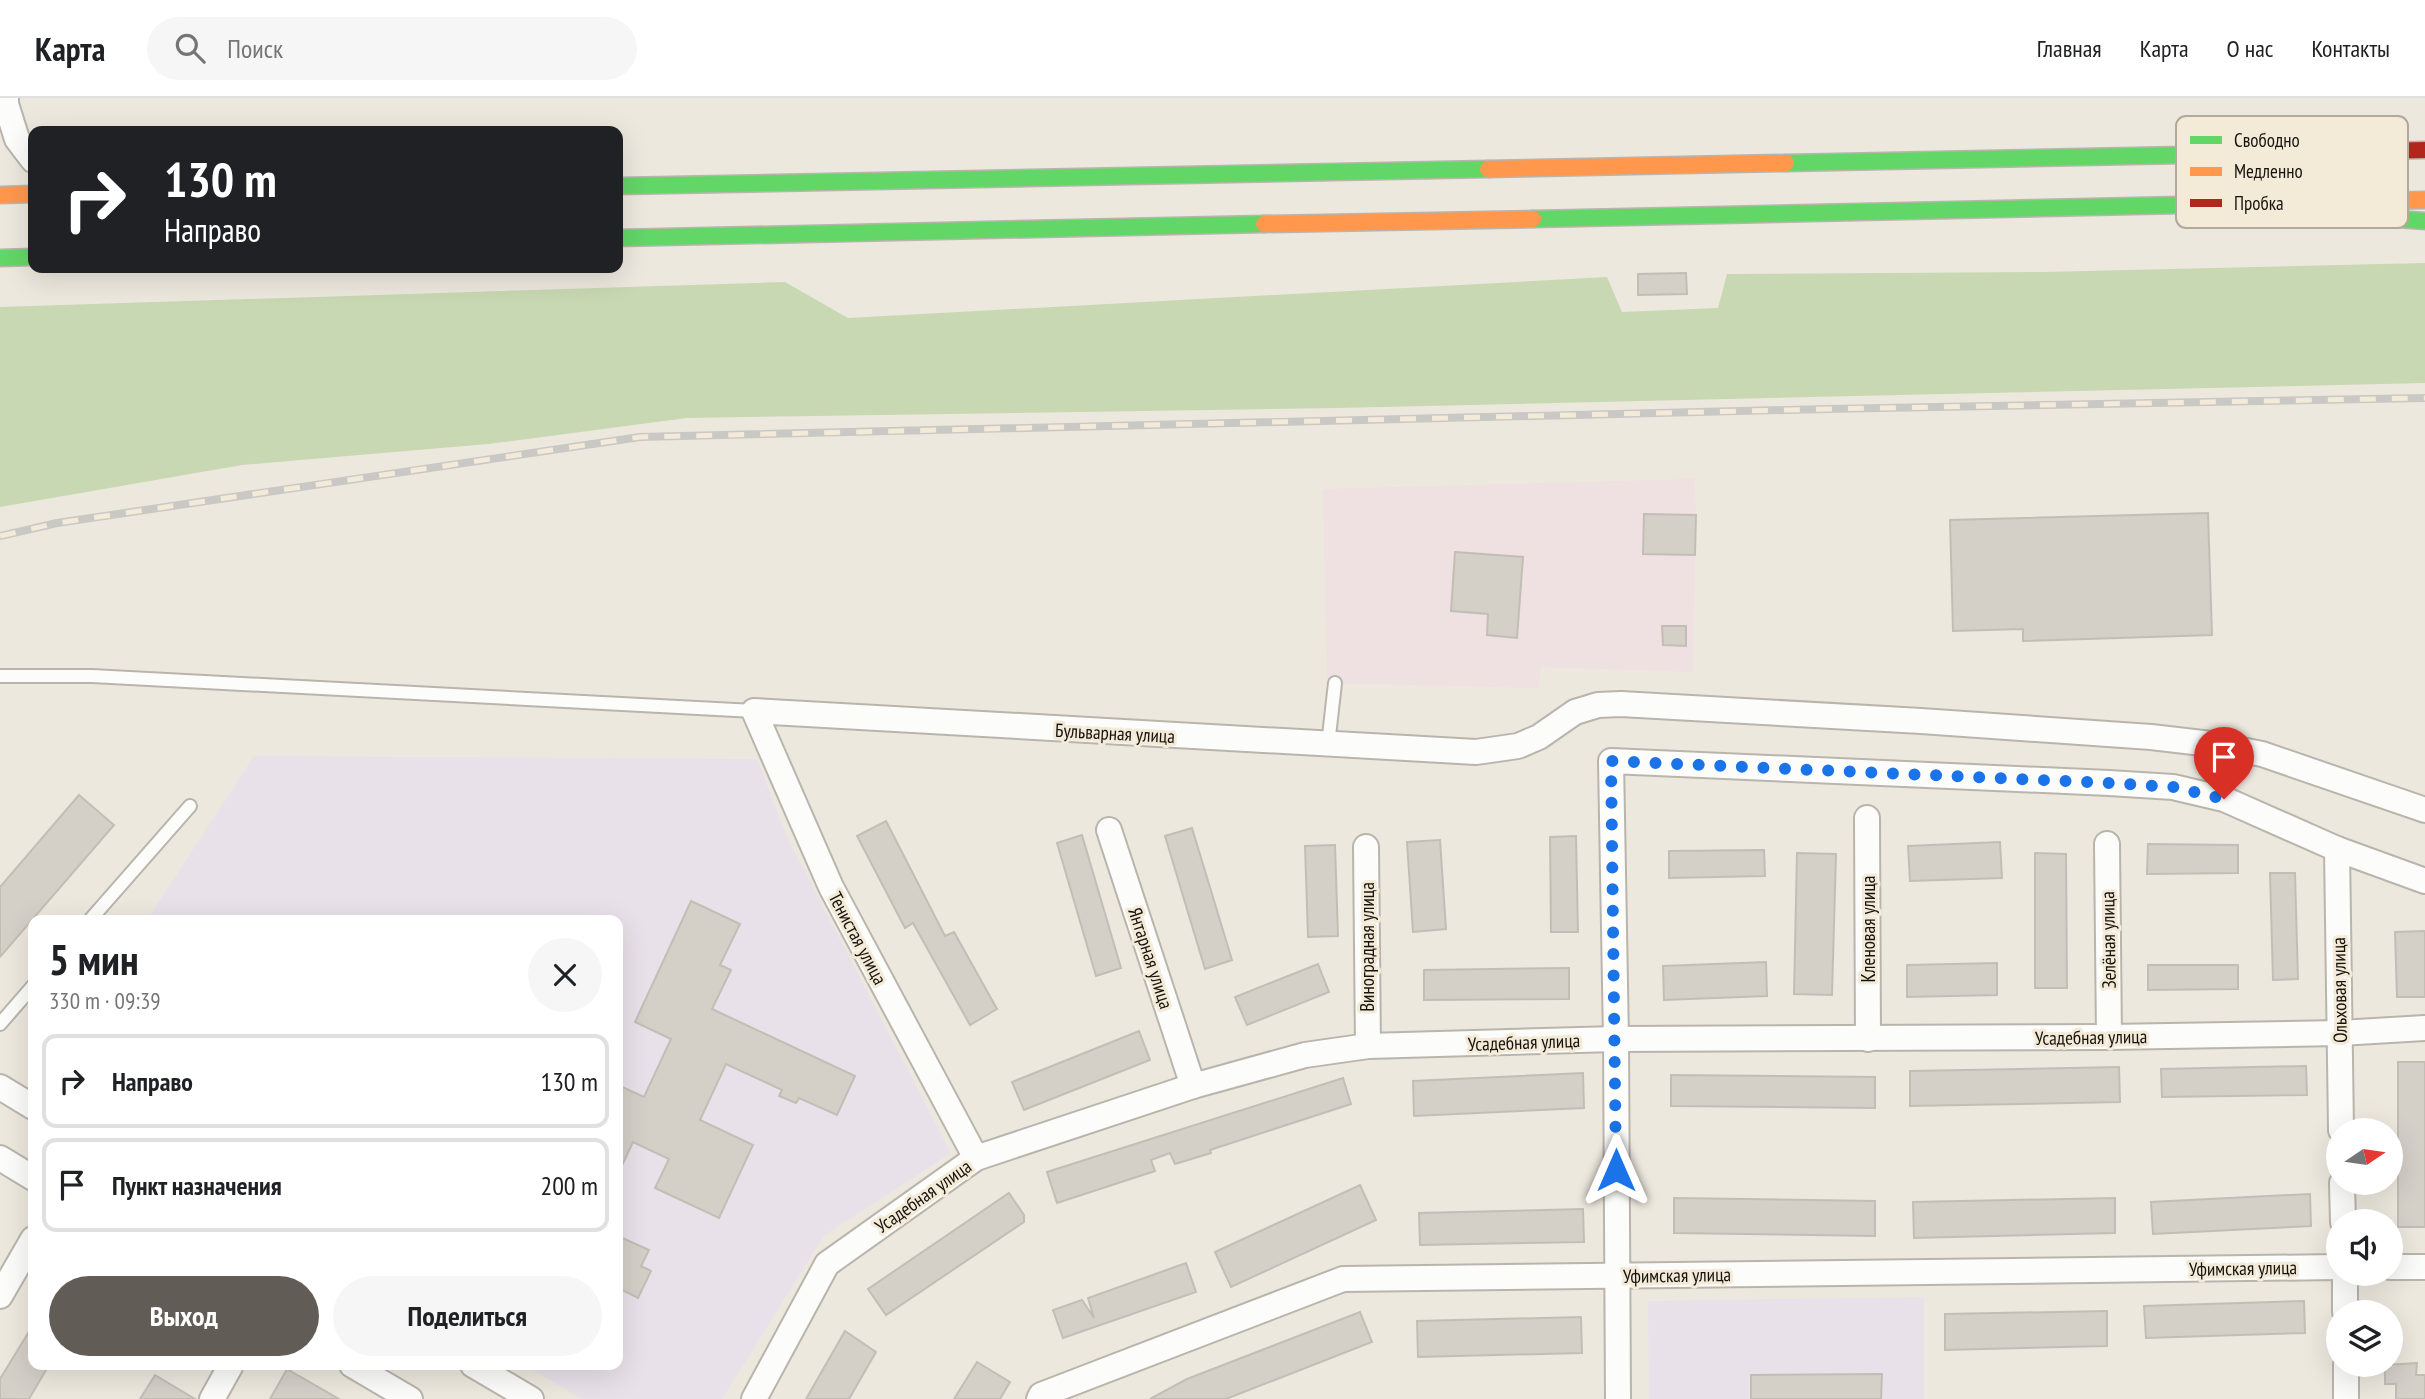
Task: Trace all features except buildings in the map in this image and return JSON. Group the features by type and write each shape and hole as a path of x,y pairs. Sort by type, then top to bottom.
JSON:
{"main road":[{"path":"623,186 2176,155"},
{"path":"0,195 28,194"},
{"path":"623,238 2176,205"},
{"path":"0,258 28,257"}],"street":[{"path":"6,98 17,139 28,153"},
{"name":"Бульварная улица","path":"754,711 1476,752 1518,746 1539,737 1575,712 1598,705 1921,721 2151,737 2211,744 2262,754 2425,810"},
{"name":"Тенистая улица","path":"754,711 831,887 976,1158"},
{"path":"1618,1399 1611,761 2173,787 2224,799 2337,849 2425,881"},
{"name":"Кленовая улица","path":"1867,818 1868,1039"},
{"name":"Янтарная улица","path":"1109,830 1193,1086"},
{"name":"Зелёная улица","path":"2107,844 2109,1037"},
{"name":"Виноградная улица","path":"1366,847 1368,1046"},
{"name":"Ольховая улица","path":"2337,849 2341,1118"},
{"name":"Усадебная улица","path":"754,1399 827,1264 976,1158 1193,1086 1305,1055 1368,1046 1616,1039 2109,1037 2340,1033 2425,1028"},
{"path":"0,1087 28,1104"},
{"path":"0,1158 28,1175"},
{"path":"0,1296 28,1248"},
{"name":"Уфимская улица","path":"1039,1399 1041,1395 1343,1279 2326,1267"},
{"path":"2403,1267 2425,1267"},
{"path":"212,1399 228,1370"},
{"path":"361,1370 410,1399"},
{"path":"482,1370 531,1399"},
{"path":"2346,1377 2346,1399"}],"lane":[{"path":"0,676 92,676 754,711"},
{"path":"1328,745 1335,683"},
{"path":"94,915 190,806"},
{"path":"3,1015 28,991"}],"shaded area":[{"path":"1694,479 1696,515 1693,672 1541,667 1539,688 1327,683 1323,489"},
{"path":"254,756 757,759 787,837 951,1153 824,1236 722,1399 582,1399 533,1370 623,1370 623,915 150,915"},
{"path":"1924,1297 1924,1399 1649,1399 1648,1301"}],"green space":[{"path":"2425,263 2425,383 1337,408 687,418 488,444 242,465 0,507 0,307 785,282 848,318 1607,277 1622,312 1718,308 1727,274 2044,272"}],"railway":[{"path":"0,536 57,523 640,437 2425,398"}],"traffic: fast":[{"path":"1786,163 2176,155"},
{"path":"623,186 1488,169"},
{"path":"1533,219 2176,205"},
{"path":"2408,220 2425,221"},
{"path":"623,238 1264,224"},
{"path":"0,258 28,257"}],"traffic: slow":[{"path":"1488,169 1786,163"},
{"path":"0,195 28,194"},
{"path":"2408,200 2425,200"},
{"path":"1264,224 1533,219"}],"traffic: jam":[{"path":"2408,150 2425,150"}],"route":[{"path":"1616,1170 1611,761 2109,783 2173,787 2224,799"}]}
